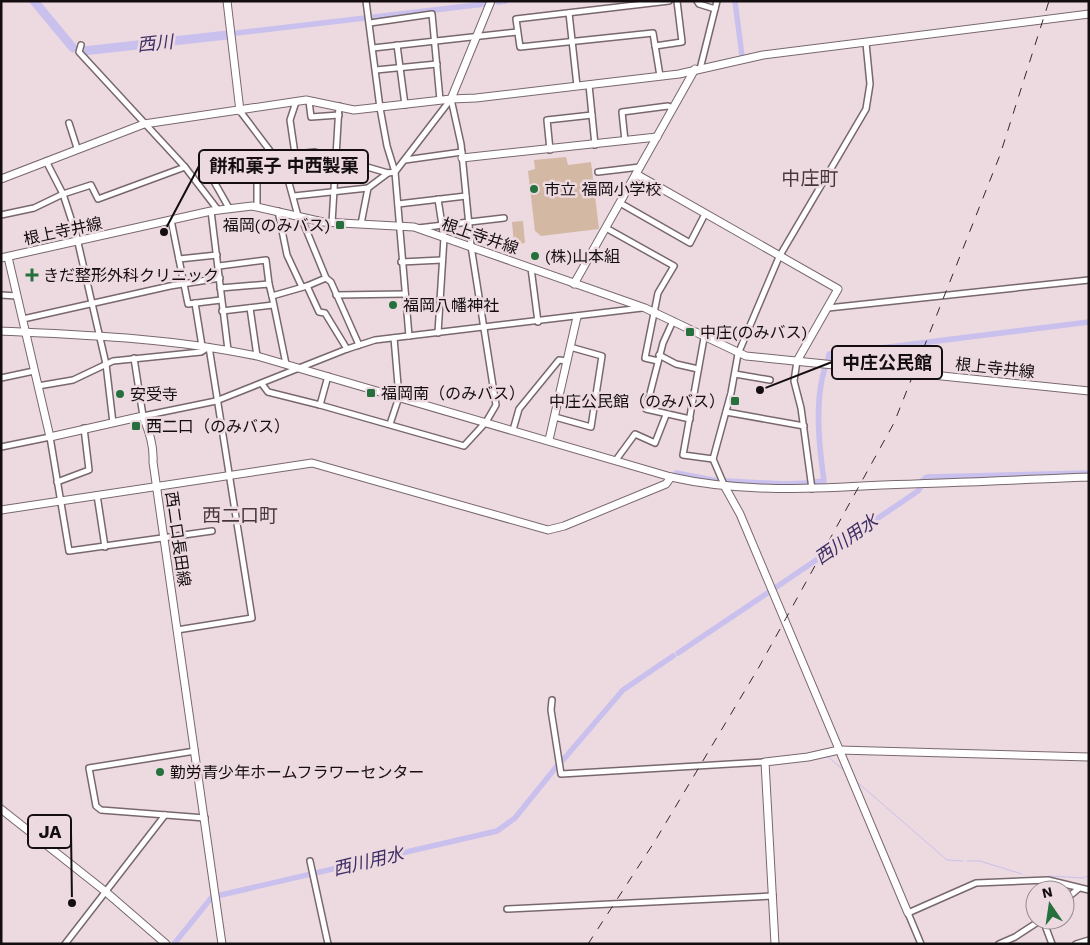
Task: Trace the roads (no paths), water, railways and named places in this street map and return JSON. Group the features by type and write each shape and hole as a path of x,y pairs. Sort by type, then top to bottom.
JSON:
{"street":[{"path":"227,1 240,111 285,170 294,196 298,216 303,222 326,278 331,282 359,345"},
{"path":"366,1 386,146 395,172 401,262 409,336"},
{"path":"296,154 315,152 338,157 388,173 395,172 451,99 491,1"},
{"path":"660,76 653,33 520,47 516,19 669,1"},
{"path":"655,46 682,42 678,1"},
{"path":"697,1 699,4 715,9"},
{"path":"574,284 656,137 697,69 717,1"},
{"path":"569,13 577,86"},
{"path":"370,22 432,14 440,100"},
{"path":"1,179 77,148 144,124 296,102 309,101 354,110 589,85 660,76 764,55 1089,14"},
{"path":"373,48 517,32"},
{"path":"866,43 870,84 866,109 779,258 738,354 726,412 713,459 725,487 740,514 921,944"},
{"path":"80,44 79,52 185,167 214,211 222,311 228,350"},
{"path":"397,45 405,105"},
{"path":"376,70 437,64"},
{"path":"589,85 595,145"},
{"path":"262,384 268,392 320,404 464,446 486,422 496,405 471,246 462,155 451,99"},
{"path":"309,101 311,118 339,115"},
{"path":"257,176 285,170 296,154 290,120 296,102"},
{"path":"332,222 338,157 339,106"},
{"path":"624,141 622,112 668,106 673,108"},
{"path":"550,150 547,120 592,115"},
{"path":"69,123 77,148"},
{"path":"405,160 550,150 656,137"},
{"path":"46,161 64,194 76,234 106,364 113,423"},
{"path":"1,216 34,208 64,194 91,185 98,200 185,167"},
{"path":"598,172 640,167"},
{"path":"229,208 212,178 215,168 250,168 257,172 257,206"},
{"path":"294,196 368,188 388,173"},
{"path":"636,174 779,258 838,289 797,361 794,382 804,426 812,488"},
{"path":"361,224 368,188"},
{"path":"398,204 466,196"},
{"path":"438,199 444,238 438,333"},
{"path":"620,203 690,243 705,214"},
{"name":"根上寺井線","path":"5,257 214,211 257,206 332,222 398,225 418,228 645,308 738,354 1089,391"},
{"path":"278,211 285,248 304,287 319,312 325,313 348,349"},
{"path":"418,228 504,218"},
{"path":"171,220 188,304 222,300"},
{"path":"606,228 674,266 658,293 646,358 659,358 676,364 698,368"},
{"path":"179,259 217,255"},
{"path":"5,257 23,319 50,437 68,551 212,532"},
{"path":"218,266 266,260 273,305 286,364"},
{"path":"401,262 442,260"},
{"path":"531,268 538,322"},
{"path":"23,319 184,283 220,278"},
{"path":"272,296 304,287 326,278"},
{"path":"828,308 1089,280"},
{"path":"220,288 269,284"},
{"path":"336,296 405,294"},
{"path":"1,295 17,296"},
{"path":"177,630 252,618 230,477 195,303"},
{"path":"222,311 273,305"},
{"path":"250,308 257,356"},
{"path":"1,447 216,401 359,345 409,336 577,318 645,308"},
{"path":"550,440 577,318"},
{"path":"673,321 659,358 646,409 666,415 690,418"},
{"path":"1,331 98,335 205,346 257,356 550,440 671,477 725,487 812,488 1089,477"},
{"path":"390,424 399,398 394,338"},
{"path":"704,338 683,455 713,459"},
{"path":"38,386 73,380 106,364 134,358 201,352 205,346"},
{"path":"555,417 591,427 602,356 570,347"},
{"path":"134,358 143,416"},
{"path":"513,430 518,410 559,360 567,361"},
{"path":"1,378 34,371"},
{"path":"735,374 770,380"},
{"path":"320,404 328,376"},
{"path":"726,412 804,426"},
{"path":"616,460 636,434 655,443 666,415"},
{"name":"西二口長田線","path":"143,416 154,450 153,462 156,488 222,944"},
{"path":"57,482 89,470 84,428"},
{"path":"1,510 230,477 312,463 548,530 564,526 666,484 671,477"},
{"path":"97,495 105,547"},
{"path":"552,700 551,710 561,774 765,762 808,758 839,750 1089,757"},
{"path":"195,751 89,768 96,806 101,810 205,818"},
{"path":"765,762 775,944"},
{"path":"1,810 106,892 165,943"},
{"path":"65,944 165,815"},
{"path":"310,861 328,944"},
{"path":"908,912 976,883 1048,880 1089,890"},
{"path":"1075,891 1078,888"},
{"path":"507,909 772,896"},
{"path":"999,944 1026,930"},
{"path":"1046,930 1052,944"},
{"path":"1076,944 1089,940"}],"waterway":[{"name":"西川","path":"34,1 73,48"},
{"path":"498,2 506,1"},
{"path":"735,1 742,56"},
{"path":"374,17 485,4"},
{"path":"237,33 365,18"},
{"name":"西川","path":"83,51 227,35"},
{"path":"828,359 829,354 1089,322"},
{"path":"814,482 824,481 819,439 819,409 825,368"},
{"path":"676,473 718,481"},
{"name":"西川用水","path":"923,480 927,477 1089,473"},
{"path":"726,481 785,484 808,483"},
{"name":"西川用水","path":"772,590 920,488"},
{"name":"西川用水","path":"678,653 769,592"},
{"name":"西川用水","path":"563,760 623,690 673,656"},
{"path":"828,757 846,772"},
{"name":"西川用水","path":"174,944 212,897 497,831 515,818 557,766"},
{"path":"856,781 947,860 963,861"},
{"path":"967,861 980,861 1022,874"},
{"path":"1050,876 1084,878 1089,875"}],"railway":[{"path":"588,944 655,841 759,667 894,423 1000,155 1049,1"}],"place":[{"name":"市立 福岡小学校","path":"534,189"},
{"name":"福岡(のみバス)","path":"340,225"},
{"name":"餅和菓子 中西製菓","path":"164,232"},
{"name":"(株)山本組","path":"535,256"},
{"name":"きだ整形外科クリニック","path":"32,275"},
{"name":"福岡八幡神社","path":"393,305"},
{"name":"中庄(のみバス)","path":"690,332"},
{"name":"中庄公民館","path":"760,390"},
{"name":"福岡南（のみバス）","path":"371,393"},
{"name":"安受寺","path":"120,394"},
{"name":"中庄公民館（のみバス）","path":"735,401"},
{"name":"西二口（のみバス）","path":"136,426"},
{"name":"勤労青少年ホームフラワーセンター","path":"160,772"},
{"name":"JA","path":"72,903"}],"district":[{"name":"中庄町","path":"810,178"},
{"name":"西二口町","path":"240,515"}]}
